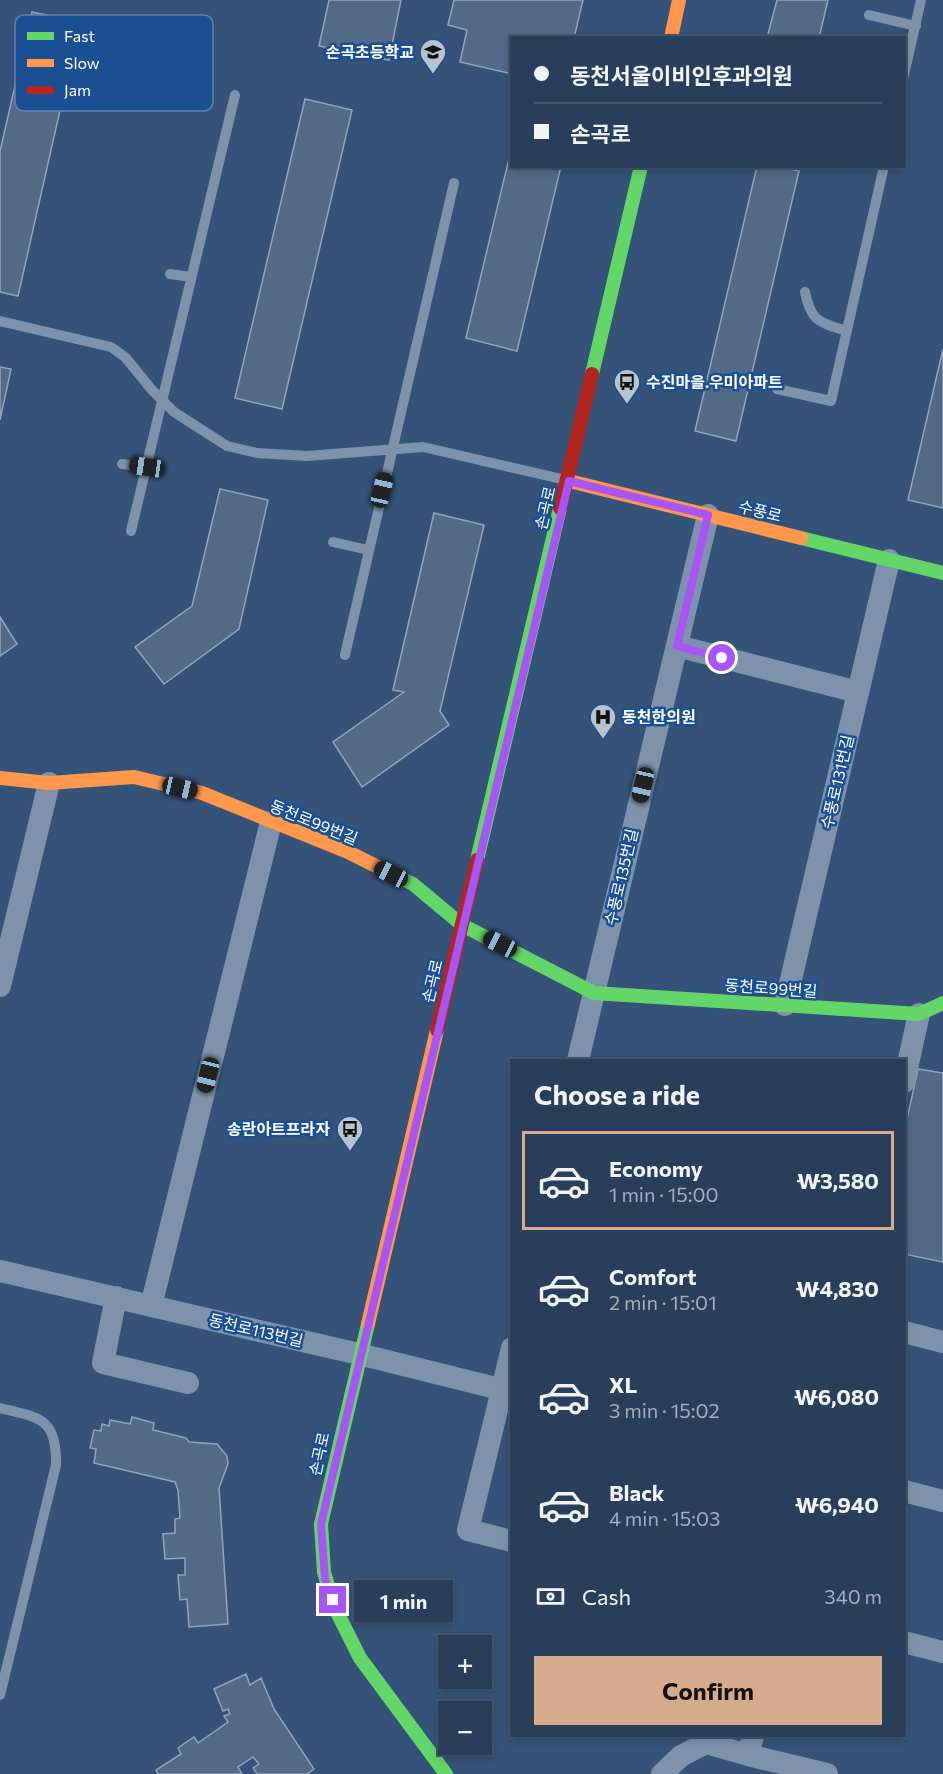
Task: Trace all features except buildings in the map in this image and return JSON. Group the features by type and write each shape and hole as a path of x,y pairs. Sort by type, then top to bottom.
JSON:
{"street":[{"path":"671,36 679,0"},
{"name":"손곡로","path":"446,1774 357,1655 340,1622 325,1579 321,1524 359,1354 569,481 641,168"},
{"name":"수풍로","path":"569,481 943,573"},
{"name":"수풍로135번길","path":"578,1059 708,515"},
{"name":"수풍로131번길","path":"785,1005 889,560"},
{"path":"677,646 858,692"},
{"name":"동천로99번길","path":"0,778 49,783 134,777 202,793 348,852 412,884 462,925 594,993 919,1014 943,1003"},
{"path":"0,986 49,783"},
{"path":"151,1305 271,822"},
{"path":"906,1073 919,1014"},
{"name":"동천로113번길","path":"0,1271 359,1354 507,1391"},
{"path":"116,1297 103,1363 188,1383"},
{"path":"906,1333 943,1342"},
{"path":"510,1365 507,1391 468,1530 510,1540"},
{"path":"906,1492 943,1501"},
{"path":"906,1643 943,1652"},
{"path":"662,1774 681,1756 706,1743 751,1745 826,1774"}],"lane":[{"path":"906,67 921,0"},
{"path":"869,15 916,26"},
{"path":"131,531 235,95"},
{"path":"777,389 831,401 884,168"},
{"path":"345,655 390,450 454,183"},
{"path":"170,274 191,277"},
{"path":"805,292 809,312 824,324 847,331"},
{"path":"0,321 111,347 125,357 162,400 183,418 227,446 257,453 307,456 423,447 569,481"},
{"path":"122,464 147,467"},
{"path":"333,542 368,550"},
{"path":"0,1408 40,1418 48,1427 56,1451 56,1465 0,1695"}],"traffic: fast":[{"path":"592,374 641,168"},
{"path":"477,860 560,508"},
{"path":"801,538 943,573"},
{"path":"392,874 413,884 462,925 594,993 919,1014 943,1003"},
{"path":"368,1324 321,1524 324,1572 334,1606 360,1658 446,1774"}],"traffic: slow":[{"path":"671,36 679,0"},
{"path":"569,481 801,538"},
{"path":"0,778 49,783 134,777 202,793 348,852 392,874"},
{"path":"368,1324 437,1030"}],"traffic: jam":[{"path":"560,508 592,374"},
{"path":"437,1030 477,860"}],"place":[{"name":"손곡초등학교","path":"433,75"},
{"name":"수진마을.우미아파트","path":"627,405"},
{"name":"동천한의원","path":"603,740"},
{"name":"송란아트프라자","path":"350,1152"}],"route":[{"path":"333,1600 325,1579 321,1524 359,1354 569,481 708,515 677,646 722,658"}]}
